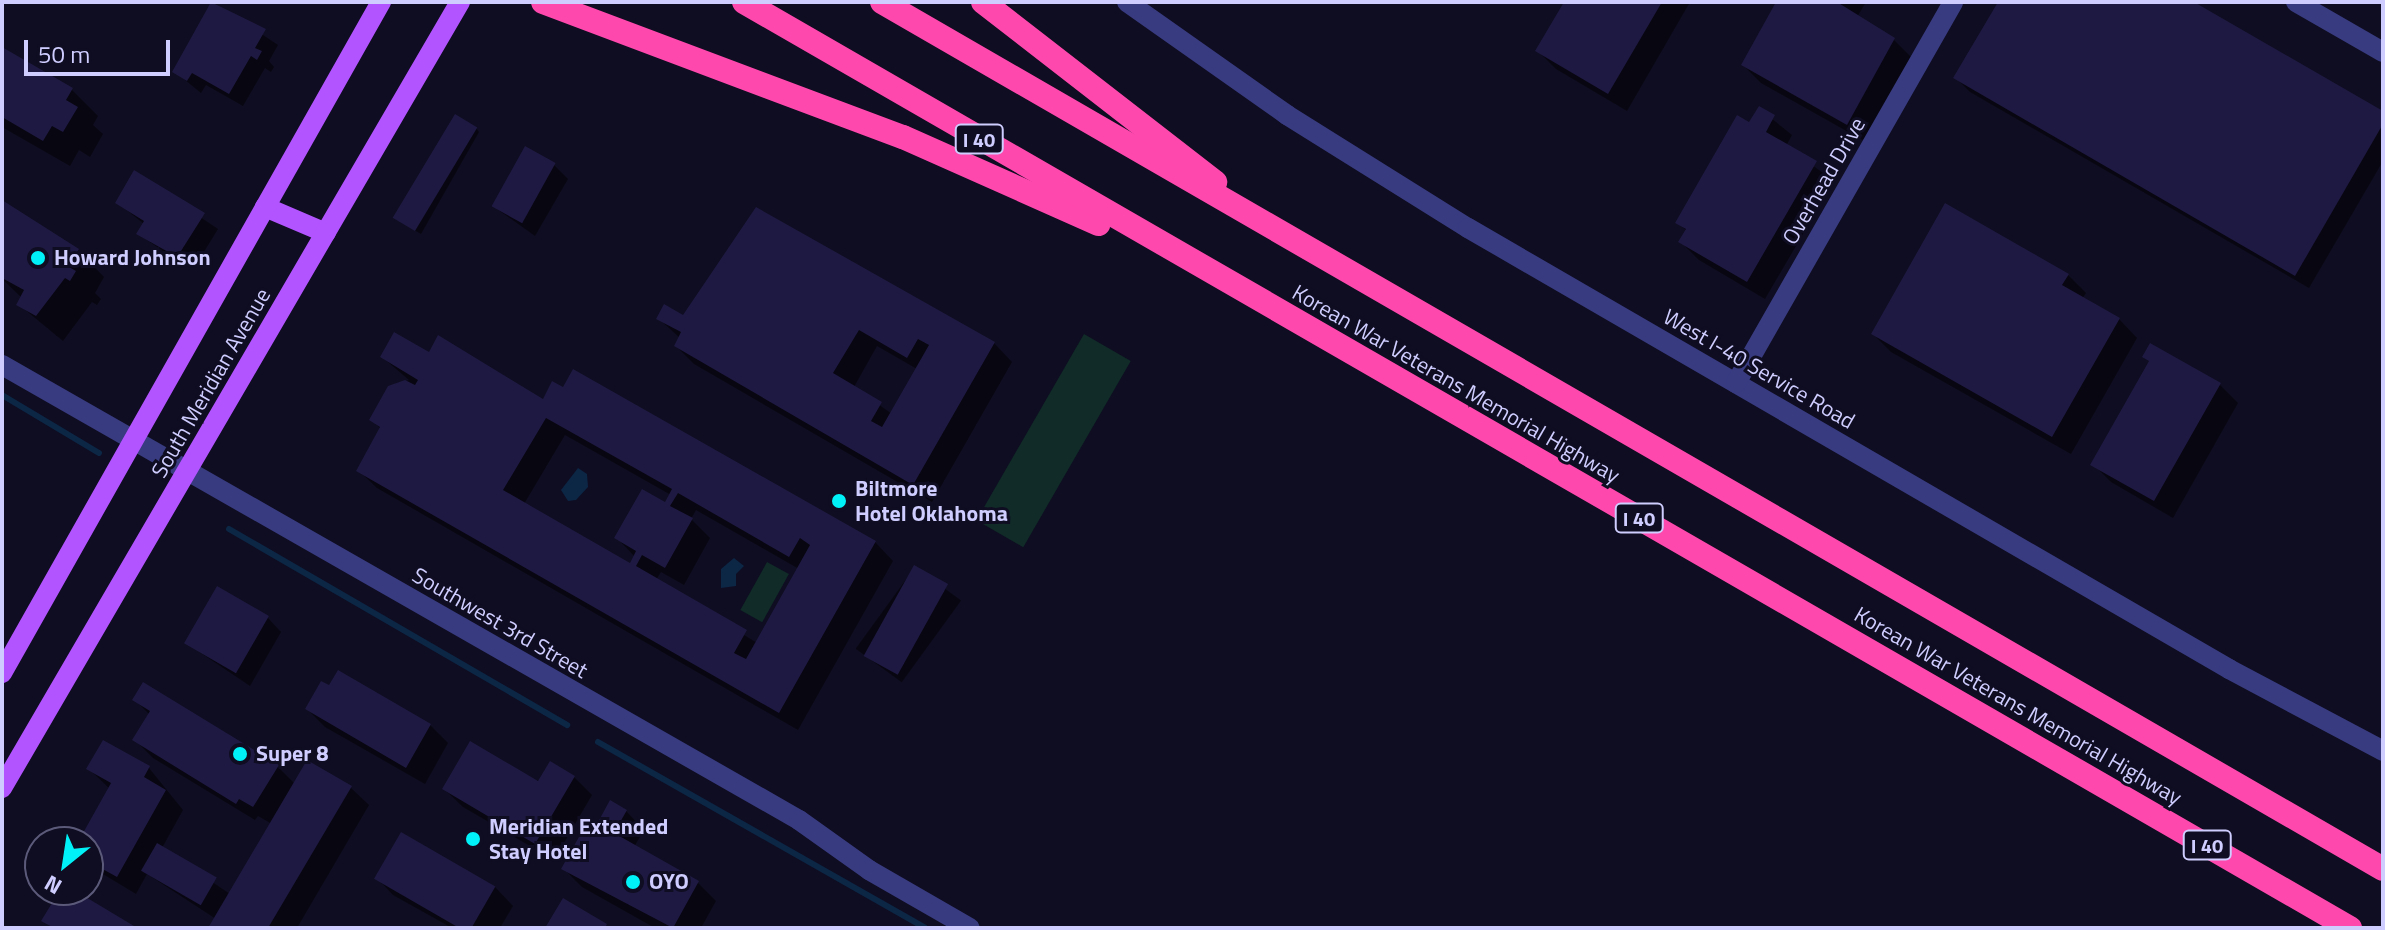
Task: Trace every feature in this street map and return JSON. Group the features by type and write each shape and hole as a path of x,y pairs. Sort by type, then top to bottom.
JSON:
{"highway":[{"path":"543,2 903,137 1214,275"},
{"name":"Korean War Veterans Memorial Highway","path":"744,2 2350,928"},
{"name":"Korean War Veterans Memorial Highway","path":"882,2 2383,869"},
{"path":"983,2 1279,233"}],"main road":[{"name":"South Meridian Avenue","path":"2,673 381,2"},
{"name":"South Meridian Avenue","path":"2,788 460,2"},
{"path":"265,207 326,233"}],"street":[{"name":"West I-40 Service Road","path":"1127,2 1366,166 2229,669 2383,751"},
{"name":"Overhead Drive","path":"1736,383 1953,2"},
{"path":"2296,2 2383,52"},
{"name":"Southwest 3rd Street","path":"2,365 799,820 869,870 970,928"}],"green space":[{"path":"1084,334 1131,361 1023,547 977,520"},
{"path":"767,562 789,574 762,622 740,610"}],"water":[{"path":"578,468 587,474 588,487 576,500 568,501 561,490"},
{"path":"734,558 744,566 736,574 736,586 721,588 721,569"}],"building":[{"path":"211,2 266,29 255,48 262,51 257,60 251,56 229,94 192,73 187,81 172,72"},
{"path":"1564,2 1662,2 1608,94 1535,51"},
{"path":"1776,2 1837,2 1895,38 1847,125 1741,65"},
{"path":"1998,2 2194,2 2383,111 2383,124 2295,276 1953,78"},
{"path":"2,47 73,88 66,100 78,107 63,132 52,126 43,141 2,117"},
{"path":"1759,106 1775,115 1766,132 1817,161 1747,282 1678,242 1686,229 1675,223 1737,115 1749,122"},
{"path":"455,114 477,127 415,231 393,218"},
{"path":"525,146 556,163 522,223 492,206"},
{"path":"134,170 205,213 181,251 170,253 136,234 144,221 115,203"},
{"name":"Howard Johnson","path":"2,200 79,249 69,267 76,271 70,281 65,278 36,316 16,305 24,290 2,278"},
{"path":"1945,203 2069,274 2062,285 2120,318 2052,437 1871,334"},
{"path":"756,207 995,342 913,485 674,346 681,332 656,319 664,304 683,315","holes":["859,330 907,358 918,339 929,345 882,427 871,421 882,402 833,373"]},
{"path":"394,332 429,352 438,335 543,399 552,381 563,387 573,369 876,541 779,713 356,471 380,427 369,420 388,386 405,380 415,385 418,380 380,357","holes":["546,418 672,489 665,502 642,489 614,538 636,551 630,563 503,490","678,493 789,557 800,538 810,545 746,659 734,653 747,630 636,566 642,555 665,568 693,518 670,506"]},
{"path":"2150,343 2221,383 2154,501 2090,465 2149,361 2142,357"},
{"path":"914,565 948,584 898,675 864,656"},
{"path":"217,586 269,616 236,673 184,643"},
{"path":"338,670 431,724 406,768 305,709 321,681 329,685"},
{"path":"143,682 279,765 253,807 239,799 236,804 132,740 150,711 132,700"},
{"path":"103,740 150,766 144,777 166,790 117,877 104,870 104,826 87,826 111,783 86,769"},
{"path":"470,741 538,781 550,761 575,776 535,844 442,789"},
{"path":"307,760 352,786 268,928 208,928"},
{"path":"610,800 627,810 614,833 699,881 673,928 561,869 589,819 597,824"},
{"path":"401,832 495,886 471,928 459,928 374,879"},
{"path":"157,843 217,878 201,905 141,871"},
{"path":"563,898 607,924 605,928 545,928"},
{"path":"50,906 101,906 134,926 54,928 41,921"}],"waterway":[{"path":"2,395 99,453"},
{"path":"229,529 567,725"},
{"path":"598,742 925,928"}],"place":[{"name":"Howard Johnson","path":"38,258"},
{"name":"Biltmore Hotel Oklahoma","path":"839,501"},
{"name":"Super 8","path":"240,754"},
{"name":"Meridian Extended Stay Hotel","path":"473,839"},
{"name":"OYO","path":"633,882"}]}
